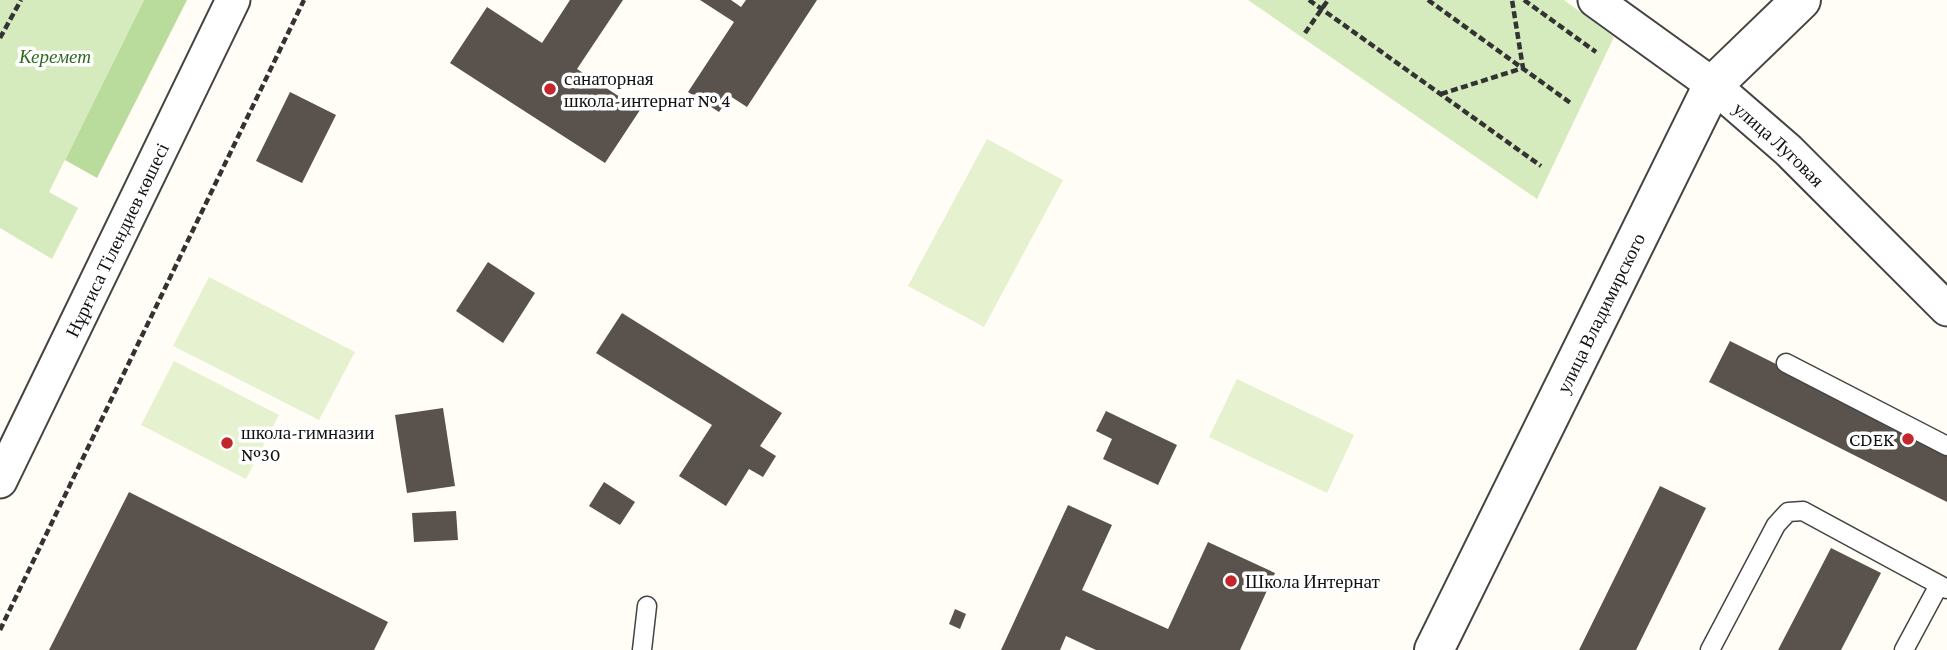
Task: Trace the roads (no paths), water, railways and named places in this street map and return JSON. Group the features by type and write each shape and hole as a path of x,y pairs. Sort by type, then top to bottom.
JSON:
{"street":[{"name":"Нұрғиса Тілендиев көшесі","path":"0,481 233,0"},
{"name":"улица Луговая","path":"1595,0 1713,85 1788,150 1947,309"},
{"name":"улица Владимирского","path":"1434,650 1713,85 1801,0"}],"lane":[{"path":"1786,363 1947,445"},
{"path":"1710,650 1776,525 1788,512 1803,511 1943,587 1904,650"},
{"path":"642,650 647,606"}],"place":[{"name":"санаторная школа-интернат № 4","path":"550,89"},
{"name":"CDEK","path":"1908,439"},
{"name":"школа-гимназии №30","path":"227,443"},
{"name":"Школа Интернат","path":"1231,581"}],"park label":[{"name":"Керемет","path":"55,56"}]}
